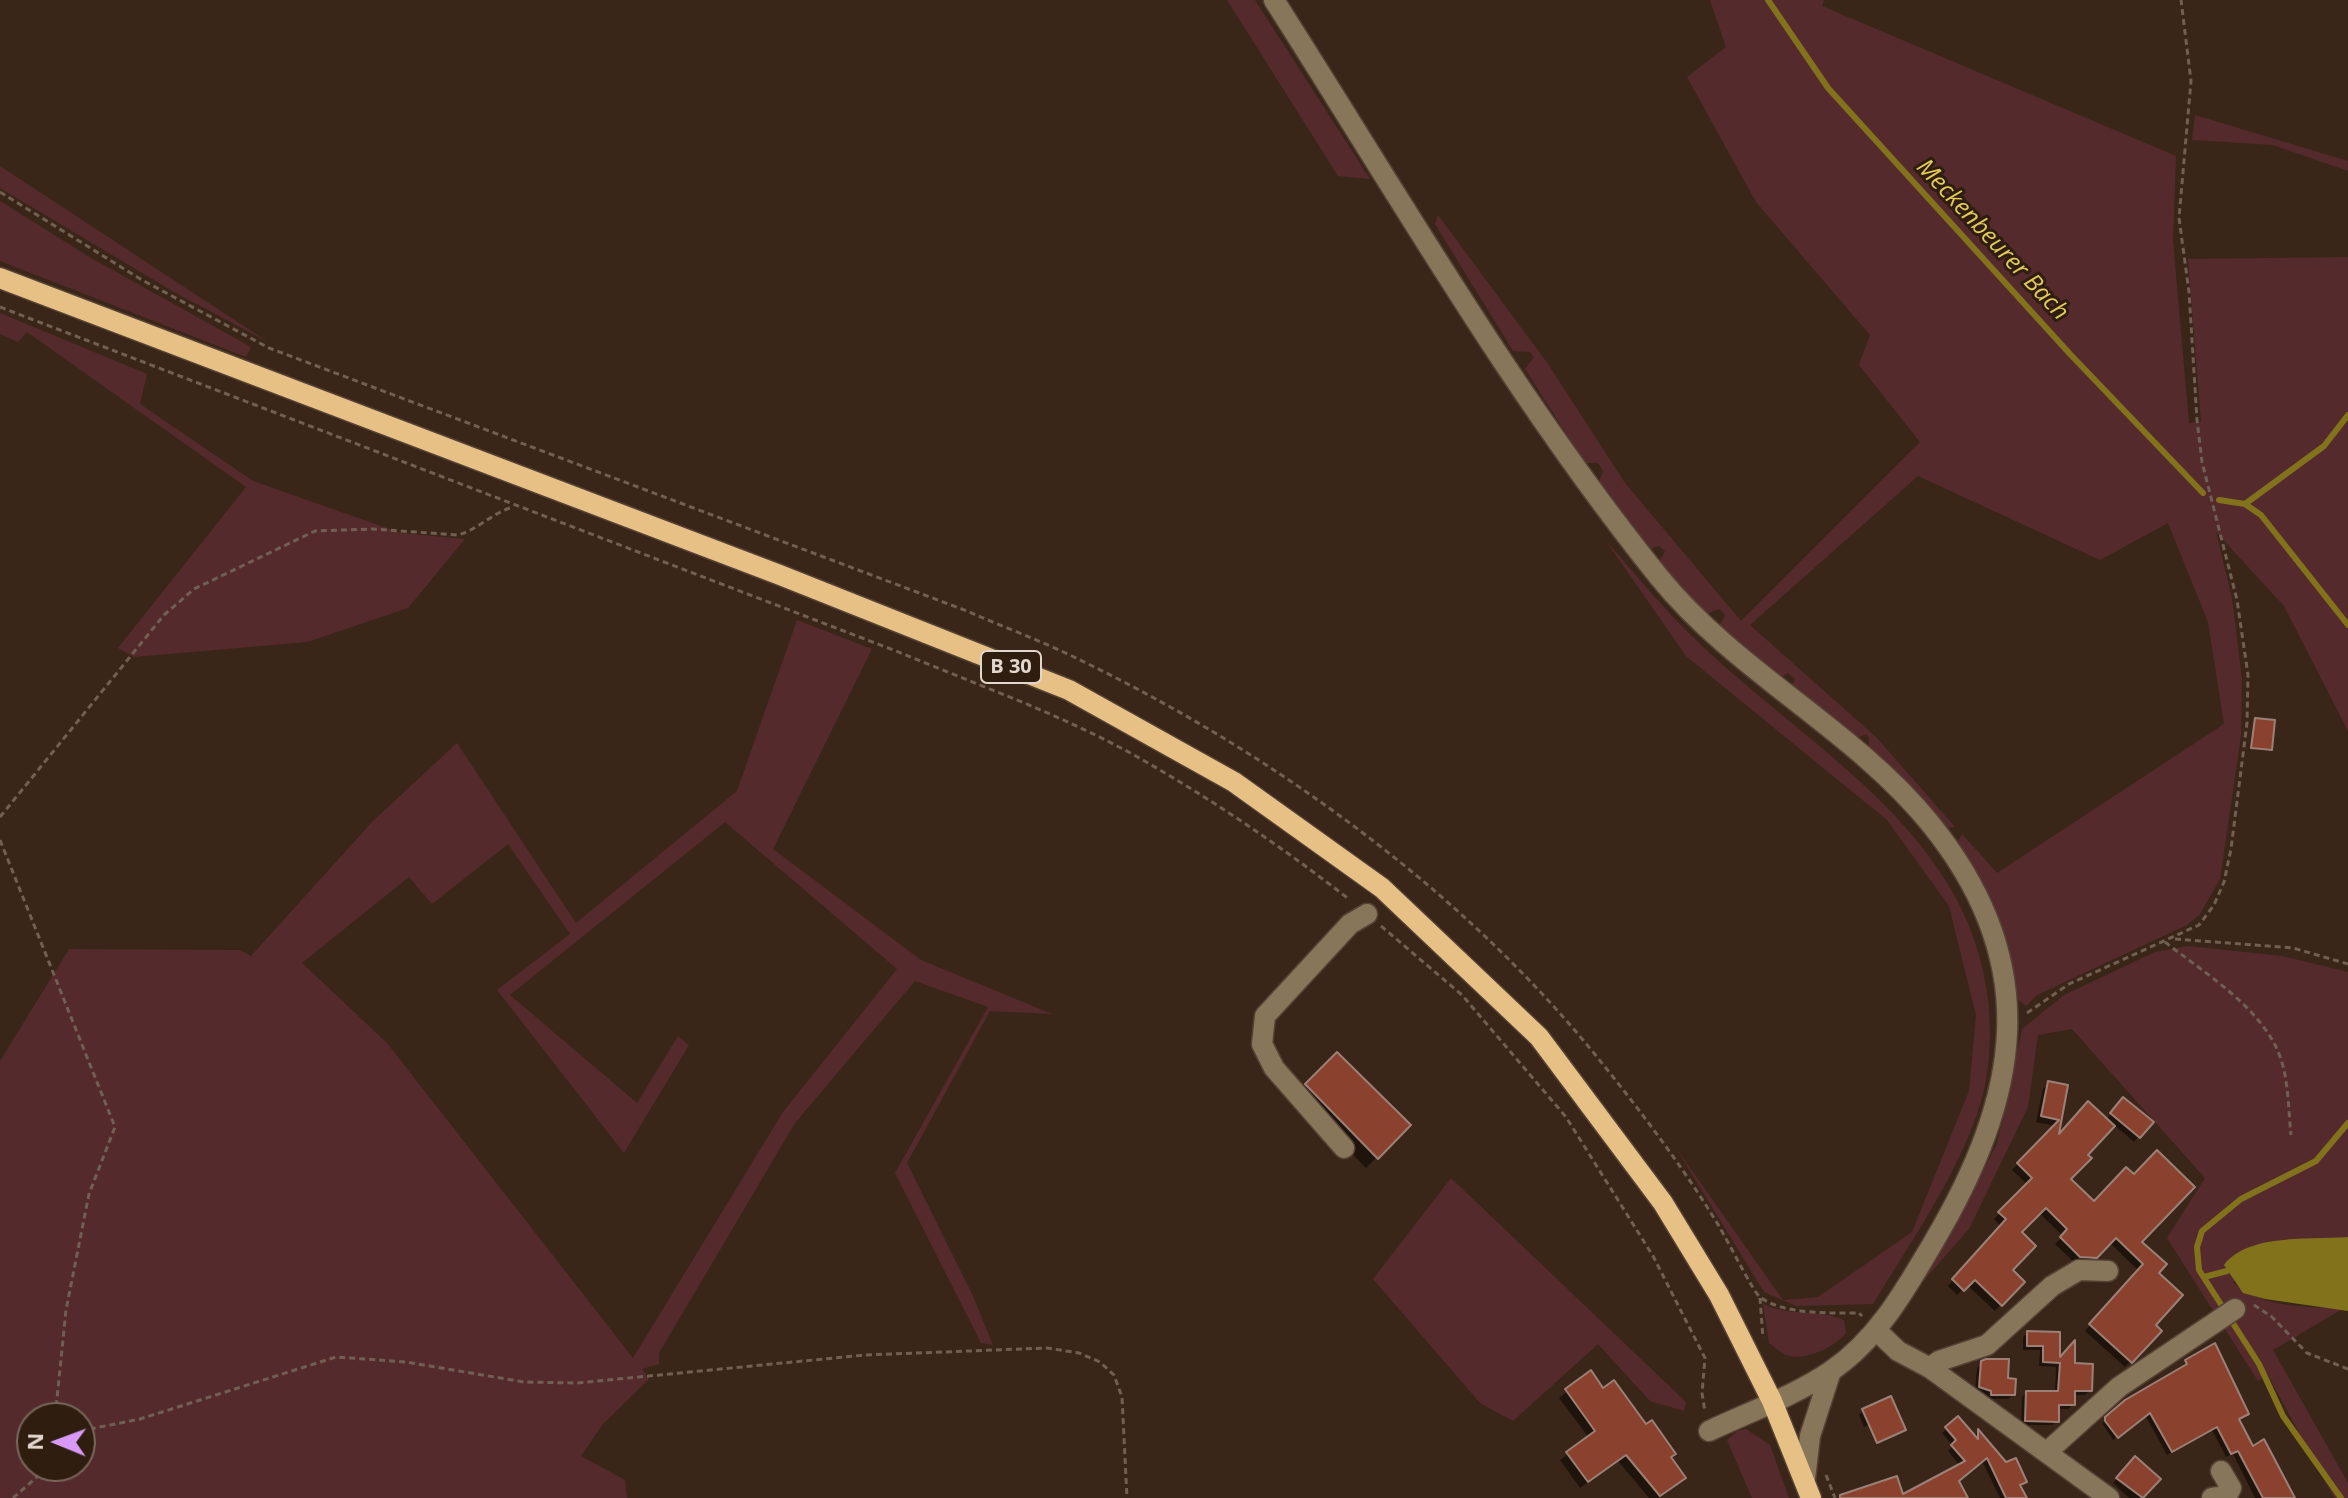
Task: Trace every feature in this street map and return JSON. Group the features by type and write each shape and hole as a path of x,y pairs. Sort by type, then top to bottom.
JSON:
{"main road":[{"name":"B 30","path":"0,278 766,569 1069,690 1234,782 1382,888 1539,1037 1663,1203 1719,1295 1772,1401 1808,1488"}],"street":[{"path":"1274,0 1561,448 1663,581 1747,664 1880,772 1936,831 1967,874 1990,921 2000,954 2008,1018 2006,1063 1998,1101 1962,1193 1902,1295 1870,1323 1831,1371 1810,1436 1808,1488"},
{"path":"1344,1148 1274,1068 1262,1044 1265,1016 1350,924 1367,914"},
{"path":"1930,1368 1939,1361 1987,1345 2052,1286 2079,1270 2108,1271"},
{"path":"2047,1452 2119,1387 2227,1315"},
{"path":"1870,1323 1898,1351 1930,1368 2109,1498"},
{"path":"1709,1431 1831,1371"},
{"path":"2212,1498 2227,1496 2231,1488 2221,1471"}],"path":[{"path":"2008,1018 2029,1012 2044,998 2103,967 2173,939 2199,925 2214,905 2224,882 2247,723 2248,675 2237,600 2202,462 2197,420 2191,321 2179,218 2191,81 2181,0"},
{"path":"0,192 142,280 269,348 967,611 1078,659 1230,742 1313,795 1370,838 1483,935 1601,1063 1688,1176 1760,1296 1804,1313 1859,1313 1870,1323"},
{"path":"0,307 896,651 1146,762 1276,843 1367,914 1462,995 1566,1117 1653,1256 1705,1358 1702,1393 1709,1431"},
{"path":"0,817 164,615 194,589 315,531 373,529 458,535 471,531 494,512 514,506"},
{"path":"0,840 115,1127 89,1194 66,1310 57,1402"},
{"path":"2173,939 2293,948 2348,964"},
{"path":"2165,942 2224,987 2268,1033 2285,1073 2291,1135"},
{"path":"2227,1315 2254,1305 2272,1317 2307,1353 2348,1369"},
{"path":"1870,1323 1872,1308"},
{"path":"96,1428 140,1419 336,1357 406,1362 524,1382 577,1383 865,1355 1047,1348 1079,1353 1100,1362 1114,1375 1122,1397 1127,1498"},
{"path":"13,1498 31,1482"}],"shaded area":[{"path":"1227,0 1255,0 1370,179 1338,176"},
{"path":"1710,0 1824,0 1822,6 2176,156 2173,241 2189,423 2201,422 2188,259 2348,257 2348,731 2284,606 2216,532 2232,598 2242,680 2241,736 2220,879 2200,914 2187,925 2037,995 2026,1006 2018,1000 2002,938 1987,902 1955,846 1962,834 1997,873 2224,724 2208,622 2168,523 2100,560 1918,476 1750,625 1877,738 1955,827 1943,829 1869,752 1866,734 1855,739 1791,688 1795,679 1788,673 1780,678 1719,627 1725,615 1719,609 1706,614 1659,562 1665,551 1659,546 1649,549 1599,482 1603,471 1598,463 1585,463 1525,369 1534,357 1530,352 1513,351 1435,224 1438,215 1548,364 1625,483 1741,621 1920,442 1859,365 1870,335 1756,202 1687,77 1726,47"},
{"path":"2195,115 2348,161 2348,171 2273,145 2192,140"},
{"path":"0,166 268,342 174,292 0,188"},
{"path":"0,201 91,258 251,347 246,357 0,261"},
{"path":"0,313 147,374 140,404 253,481 401,533 465,539 408,608 307,642 134,657 118,648 246,487 27,332 18,342 0,334"},
{"path":"1606,541 1695,639 1831,756 1876,797 1916,840 1950,887 1975,940 1989,1014 1990,1043 1985,1087 1956,1164 1873,1304 1796,1306 1764,1292 1676,1148 1783,1300 1818,1297 1912,1232 1969,1091 1976,1015 1949,906 1887,820 1686,656"},
{"path":"797,620 872,649 773,849 921,960 1052,1014 990,1011 907,1163 973,1296 993,1345 981,1343 895,1173 988,1007 915,981 795,1123 659,1353 659,1364 642,1369 649,1379 603,1424 581,1456 625,1480 627,1498 0,1498 0,1061 69,949 240,950 251,956 373,821 457,743 576,923 737,791","holes":["725,822 897,969 783,1112 633,1358 387,1043 302,963 409,877 432,904 508,844 570,934 497,990 624,1153 689,1045 678,1036 637,1103 510,995"]},
{"path":"2188,946 2282,956 2348,972 2348,1237 2261,1244 2233,1282 2244,1291 2270,1301 2344,1308 2273,1350 2348,1483 2348,1498 2334,1498 2268,1375 2258,1381 2167,1238 2205,1178 2072,1029 2038,1035 2028,1107 1969,1229 1924,1280 1997,1144 2022,1029 2064,995 2155,952"},
{"path":"1451,1178 1686,1402 1684,1411 1650,1401 1598,1344 1513,1421 1480,1403 1373,1279"},
{"path":"2348,1237 2348,1311 2243,1293 2224,1265 2235,1255 2264,1243"},
{"path":"1763,1304 1844,1320 1846,1333 1819,1352 1793,1357 1786,1355 1769,1343"},
{"path":"1746,1429 1770,1445 1789,1498 1752,1498 1727,1440 1737,1431"}],"building":[{"path":"2255,718 2275,720 2272,750 2251,748"},
{"path":"1337,1052 1411,1125 1378,1159 1305,1084"},
{"path":"2048,1081 2068,1085 2059,1134 2088,1101 2115,1126 2088,1155 2092,1158 2071,1179 2094,1201 2126,1167 2134,1174 2157,1150 2195,1187 2142,1242 2167,1264 2159,1273 2183,1295 2156,1325 2162,1331 2132,1363 2089,1324 2143,1264 2116,1238 2097,1258 2080,1257 2060,1237 2067,1229 2046,1208 2022,1232 2036,1246 2013,1270 2025,1282 2002,1306 1975,1280 1964,1291 1952,1279 2006,1219 1998,1212 2032,1178 2017,1163 2059,1120 2041,1116"},
{"path":"2123,1097 2154,1122 2140,1138 2110,1113"},
{"path":"2027,1331 2060,1332 2060,1357 2075,1340 2075,1363 2093,1364 2092,1391 2075,1391 2075,1405 2059,1405 2059,1422 2025,1421 2026,1391 2058,1391 2060,1363 2043,1362 2043,1346 2027,1346"},
{"path":"2215,1343 2249,1414 2239,1419 2253,1446 2264,1439 2295,1498 2263,1498 2238,1451 2231,1454 2217,1427 2172,1452 2150,1413 2118,1438 2105,1421 2105,1417 2125,1400 2187,1364 2185,1360"},
{"path":"2009,1359 2008,1378 2016,1379 2015,1395 1991,1395 1991,1391 1979,1387 1981,1361"},
{"path":"1591,1370 1603,1388 1614,1380 1646,1424 1652,1420 1676,1454 1671,1457 1686,1478 1660,1496 1626,1455 1588,1482 1566,1452 1595,1431 1565,1389"},
{"path":"1891,1396 1906,1430 1877,1443 1862,1409"},
{"path":"1958,1416 1978,1439 1978,1429 2006,1462 2016,1458 2027,1482 2020,1485 2027,1498 2006,1498 1987,1458 1959,1481 1968,1498 1840,1498 1840,1495 1897,1476 1903,1494 1965,1461 1951,1445 1956,1440 1945,1427"},
{"path":"2135,1456 2161,1479 2143,1498 2116,1478"}],"waterway":[{"name":"Meckenbeurer Bach","path":"1768,0 1828,88 2070,354 2203,493"},
{"path":"2245,504 2324,446 2348,415"},
{"name":"Meckenbeurer Bach","path":"2219,500 2245,504 2261,515 2348,625"},
{"name":"Meckenbeurer Bach","path":"2341,1498 2283,1416 2259,1364 2199,1270 2197,1247 2202,1231 2241,1199 2316,1161 2348,1123"},
{"path":"2204,1277 2227,1271"}]}
